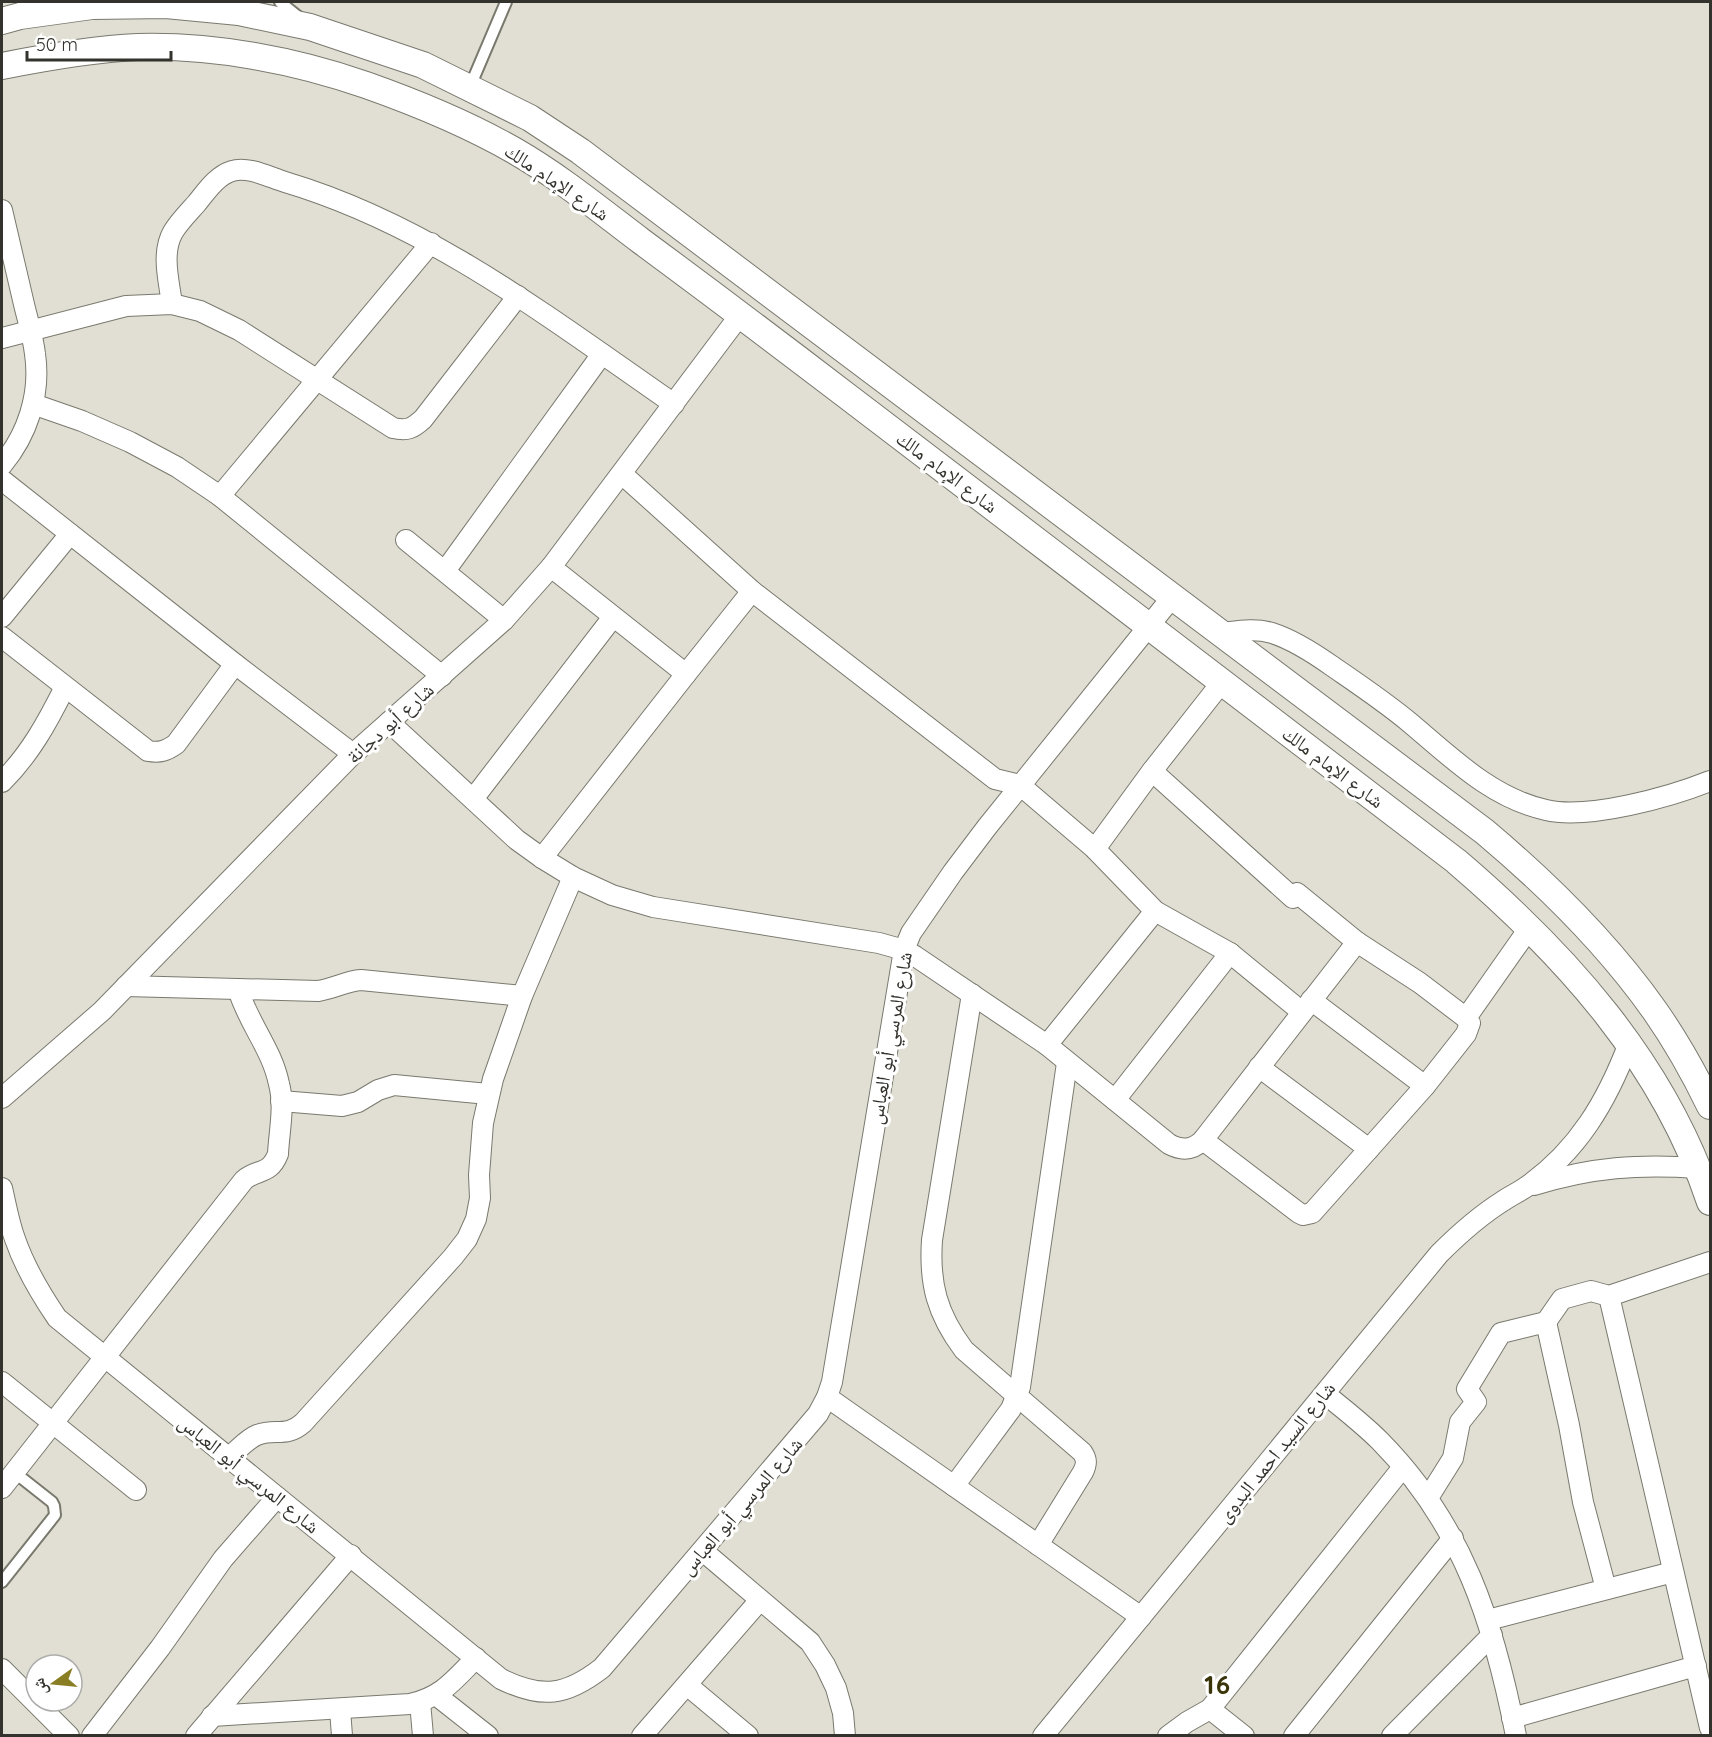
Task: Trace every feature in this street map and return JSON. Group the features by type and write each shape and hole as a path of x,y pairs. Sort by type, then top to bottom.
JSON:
{"street":[{"name":"شارع الإمام مالك","path":"2,21 20,16 92,6 166,5 239,12 310,27 423,65 530,118 580,151 1485,832 1553,893 1616,960 1655,1011 1690,1065 1710,1106"},
{"name":"شارع الإمام مالك","path":"2,66 90,51 139,47 188,48 302,66 364,84 439,114 518,153 558,179 741,315 1148,625 1456,861 1494,893 1530,927 1589,991 1629,1043 1666,1100 1687,1142 1710,1202"},
{"path":"172,304 167,254 173,231 222,175 234,170 246,170 340,201 431,243 518,296 674,404"},
{"path":"2,210 36,363 33,404 25,430 12,454 2,465"},
{"path":"220,496 431,243"},
{"path":"2,338 126,306 172,304 200,311 239,330 393,428 404,430 415,427 423,419 518,296"},
{"name":"شارع أبو دجانة","path":"2,1098 102,1011 353,754 504,620 551,567 741,315"},
{"path":"445,571 602,354"},
{"path":"33,404 82,421 130,442 177,467 220,496 442,676"},
{"path":"622,474 752,591 995,779 1020,786 1095,849 1155,911 1230,953 1425,1086"},
{"path":"2,480 353,754"},
{"path":"2,617 70,534"},
{"path":"406,540 504,620"},
{"path":"551,567 686,674"},
{"path":"542,858 752,591"},
{"name":"شارع المرسي أبو العباس","path":"2,1188 14,1237 25,1265 57,1318 501,1678 521,1688 543,1692 564,1690 585,1682 602,1668 818,1414 832,1382 903,950 911,933 953,872 1173,596"},
{"path":"473,799 613,616"},
{"path":"1222,633 1250,630 1272,633 1313,652 1408,721 1443,752 1490,788 1519,802 1547,811 1575,813 1631,804 1676,793 1710,781"},
{"path":"2,637 148,751 158,753 176,744 235,664"},
{"path":"1095,849 1152,771 1222,682"},
{"path":"2,782 14,770 43,731 65,687"},
{"path":"389,722 517,840 573,877 612,895 653,907 879,943 903,950 926,963 1047,1045 1169,1144 1185,1150 1203,1140 1357,942"},
{"path":"1152,771 1293,898 1297,893 1357,942 1420,983 1470,1023 1466,1034 1425,1086 1315,1210 1308,1215 1299,1213 1203,1140"},
{"path":"230,1457 259,1434 296,1430 467,1239 476,1219 480,1198 480,1149 488,1094 522,996 573,877"},
{"path":"1047,1045 1155,911"},
{"path":"1466,1018 1530,927"},
{"path":"1115,1100 1230,953"},
{"path":"126,986 318,991 361,980 522,996"},
{"path":"2,1488 244,1180 252,1174 264,1171 275,1161 278,1154 280,1086 273,1062 247,1016 238,989"},
{"path":"972,994 932,1240 932,1279 943,1317 964,1350 1082,1452 1087,1462 1038,1545"},
{"name":"شارع السيد احمد البدوى","path":"1043,1736 1439,1254 1480,1216 1526,1187 1554,1164 1584,1131 1616,1077 1629,1043"},
{"path":"954,1486 1011,1409 1020,1387 1067,1063"},
{"path":"1259,1067 1369,1149"},
{"path":"281,1101 342,1106 358,1102 378,1090 394,1085 488,1094"},
{"name":"شارع السيد احمد البدوى","path":"1526,1187 1560,1177 1628,1166 1698,1168"},
{"path":"1428,1498 1452,1458 1460,1422 1476,1402 1467,1389 1501,1333 1546,1322 1562,1299 1591,1291 1609,1296 1710,1262"},
{"path":"1609,1296 1710,1728"},
{"path":"1546,1322 1583,1502 1606,1589"},
{"path":"2,1382 136,1490"},
{"path":"1325,1394 1381,1441 1428,1498 1453,1538 1473,1581 1490,1628 1514,1727 1696,1666"},
{"path":"827,1397 1140,1617"},
{"path":"1168,1736 1210,1709 1403,1467"},
{"path":"92,1736 160,1648 223,1559 277,1497"},
{"path":"1294,1736 1453,1538"},
{"path":"703,1551 810,1642 836,1688 843,1713 845,1736"},
{"path":"196,1736 351,1555"},
{"path":"1392,1736 1490,1628 1606,1589 1673,1572"},
{"path":"642,1736 760,1600"},
{"path":"213,1716 410,1704 428,1699 446,1688 476,1658"},
{"path":"2,1670 69,1736"},
{"path":"687,1685 748,1736"},
{"path":"423,1736 428,1699"},
{"path":"428,1699 488,1736"},
{"path":"340,1709 342,1736"},
{"path":"1210,1709 1244,1736"}],"lane":[{"path":"280,2 310,27"},
{"path":"469,89 506,2"},
{"path":"2,1582 55,1515 52,1502 14,1472"}],"district":[{"name":"16","path":"1218,1685"}]}
